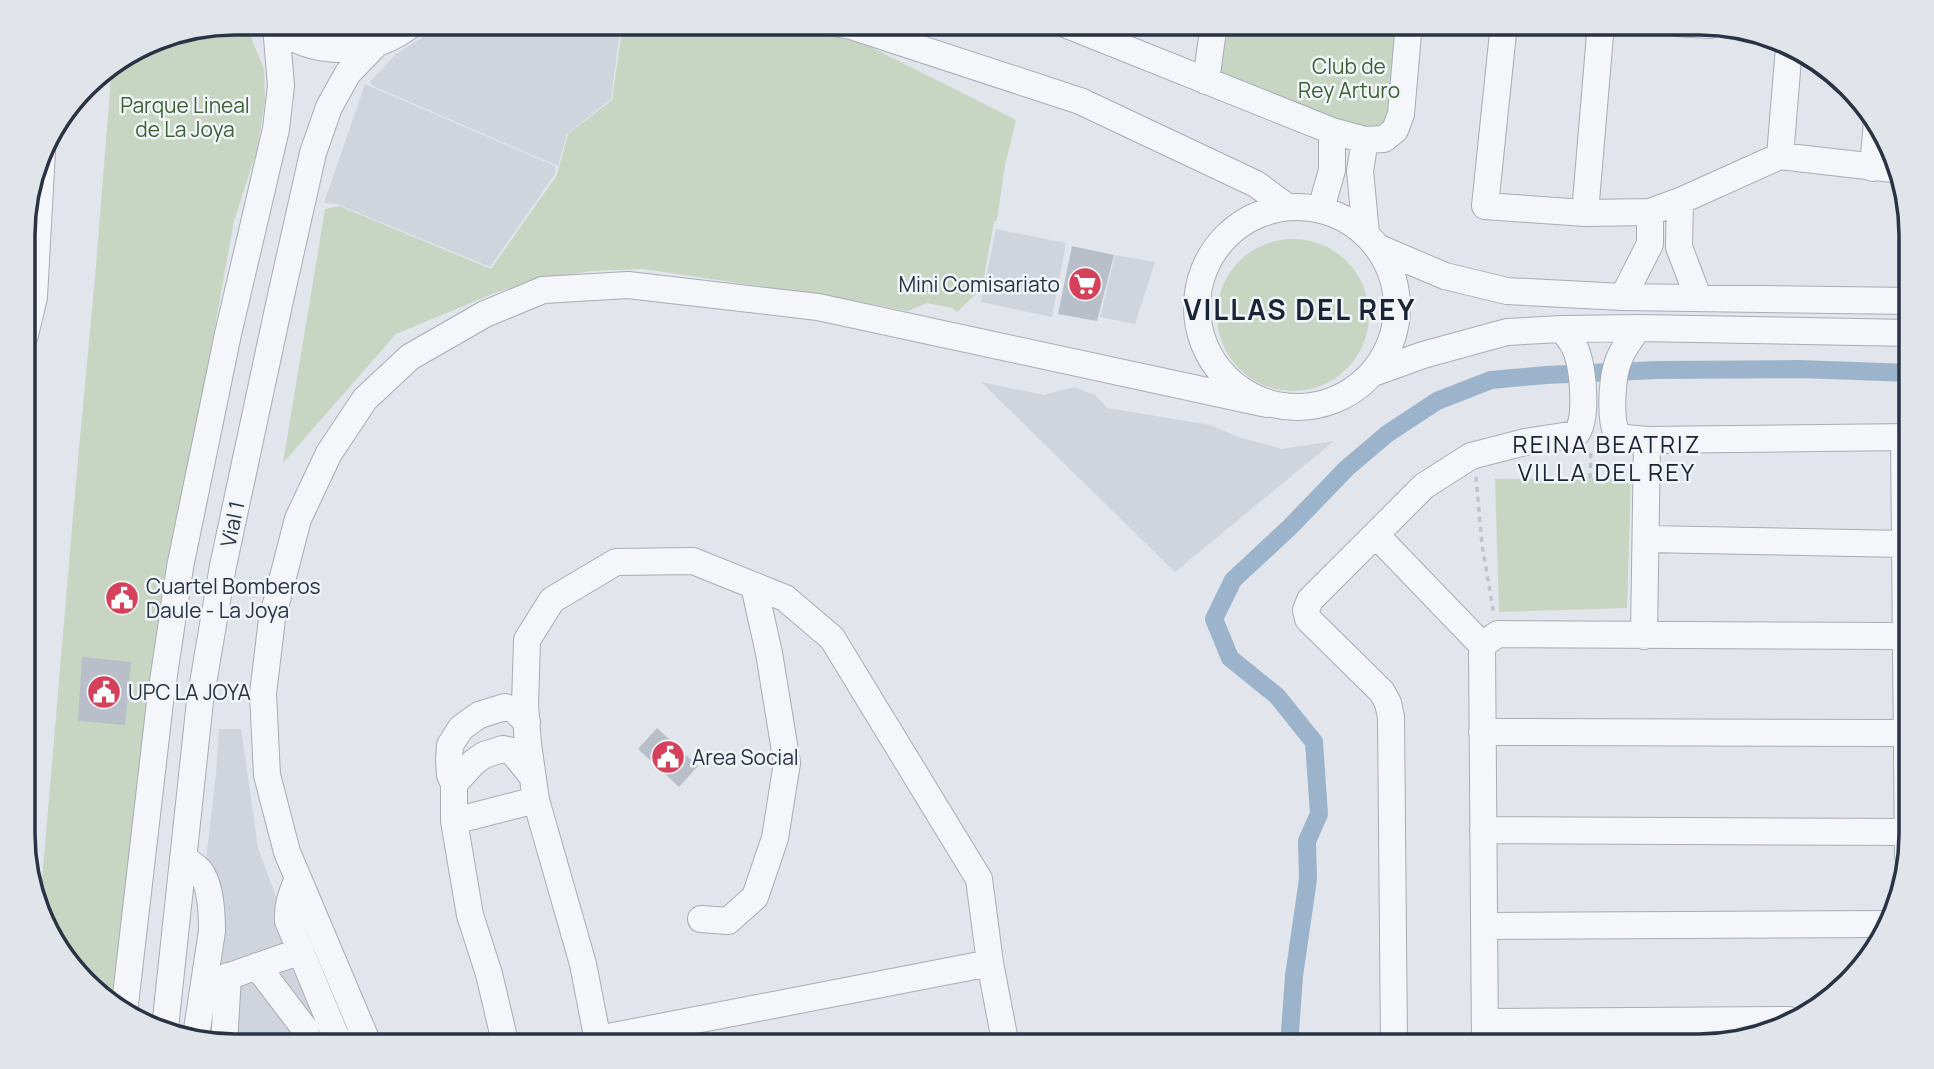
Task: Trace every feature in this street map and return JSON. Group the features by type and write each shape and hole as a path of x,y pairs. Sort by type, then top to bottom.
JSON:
{"street":[{"name":"Vial 1","path":"125,1001 160,702 180,567 228,334 276,129 281,86 275,35"},
{"path":"290,35 323,48 350,49 376,44 396,35"},
{"path":"878,35 1080,102 1256,184 1286,206"},
{"path":"1120,35 1206,81 1332,131 1365,140 1384,139 1395,130 1401,114 1408,35"},
{"path":"1206,81 1212,35"},
{"path":"1503,35 1485,206 1585,213 1650,212 1780,156 1883,169"},
{"path":"1585,213 1600,35"},
{"name":"Vial 1","path":"166,1021 200,701 223,566 277,313 313,153 329,107 348,73 376,44"},
{"path":"1780,156 1788,56"},
{"path":"1321,209 1332,170 1332,131"},
{"path":"364,1034 287,852 267,775 263,694 272,620 298,519 329,453 365,399 410,357 485,314 543,290 628,285 818,307 1266,404 1295,409 1324,404 1351,392 1373,373 1390,345 1397,312 1393,279 1372,241 1360,171 1365,140"},
{"path":"1680,201 1679,247 1698,297"},
{"path":"1266,404 1236,388 1212,363 1199,331 1196,297 1205,264 1225,235 1253,216 1286,206 1321,209 1345,218 1372,241 1445,276 1507,292 1623,297 1899,301"},
{"path":"1623,297 1650,244 1650,212"},
{"path":"1373,373 1423,355 1507,332 1638,328 1899,333"},
{"path":"1638,328 1620,357 1616,370 1612,407 1614,427 1617,434 1626,438 1899,437"},
{"path":"1394,1034 1391,717 1382,692 1308,619 1307,610 1310,600 1424,486 1471,456 1525,442 1576,434 1581,428 1583,404 1581,371 1576,351 1562,329"},
{"path":"1644,636 1647,440"},
{"path":"1376,535 1490,639 1899,636"},
{"path":"1646,539 1899,544"},
{"path":"596,1034 583,964 535,789 525,705 527,640 552,600 616,562 693,561 785,598 832,638 979,880 990,963 1004,1034"},
{"path":"701,919 728,921 755,897 775,838 787,763 769,653 754,586"},
{"path":"1490,639 1482,732 1485,1034 1768,1021"},
{"path":"503,1034 489,974 470,915 454,821 450,745 461,728 479,715 505,707 514,710 527,722"},
{"path":"1482,732 1899,733"},
{"path":"454,784 474,762 484,755 503,749 512,751 535,789"},
{"path":"454,821 535,789"},
{"path":"1483,830 1899,844"},
{"path":"183,857 201,872 207,887 223,1033"},
{"path":"298,878 289,899 288,921 335,1034"},
{"path":"1484,926 1877,924"},
{"path":"216,980 301,951"},
{"path":"642,1034 990,963"},
{"path":"257,966 307,1034"},
{"path":"199,1030 216,980"}],"path":[{"path":"1475,468 1490,639"}],"shaded area":[{"path":"426,35 619,35 611,99 567,134 558,166 373,86 370,82 395,55"},
{"path":"365,84 555,166 555,174 490,267 337,204 324,203"},
{"path":"996,229 1066,243 1052,317 981,302"},
{"path":"1115,255 1155,262 1135,324 1100,317"},
{"path":"981,382 1044,395 1074,387 1095,395 1107,408 1210,425 1238,437 1282,449 1334,441 1175,572"},
{"path":"219,729 241,729 258,848 334,1034 235,1034 187,1028"}],"green space":[{"name":"Parque Lineal de La Joya","path":"222,35 250,35 264,69 265,101 257,150 234,221 158,642 112,992 85,966 69,945 50,911 42,884 111,79 135,62 171,46"},
{"path":"621,35 825,35 859,41 1016,120 982,288 957,312 952,308 927,303 908,311 834,297 643,269 591,271 542,280 497,292 396,334 283,463 325,209 339,206 491,269 557,175 568,134 612,100"},
{"name":"Club de Rey Arturo","path":"1212,35 1406,35 1384,139 1206,81"},
{"path":"1293,239 1322,245 1347,261 1363,286 1369,315 1363,344 1347,369 1322,385 1293,391 1264,385 1239,369 1223,344 1217,315 1223,286 1239,261 1264,245"},
{"path":"1631,478 1627,608 1499,612 1495,479"}],"building":[{"name":"Mini Comisariato","path":"1072,246 1114,255 1097,321 1058,314"},
{"name":"UPC LA JOYA","path":"82,657 131,662 125,725 78,721"},
{"name":"Area Social","path":"657,728 698,766 679,787 638,749"}],"waterway":[{"path":"1290,1034 1294,976 1308,879 1307,841 1319,814 1314,742 1277,696 1230,658 1214,619 1233,580 1290,527 1347,468 1387,434 1437,401 1491,380 1658,370 1799,369 1899,373"}],"place":[{"name":"Mini Comisariato","path":"1085,284"},
{"name":"Cuartel Bomberos Daule - La Joya","path":"122,598"},
{"name":"UPC LA JOYA","path":"104,692"},
{"name":"Area Social","path":"668,757"}],"district":[{"name":"VILLAS DEL REY","path":"1300,309"},
{"name":"REINA BEATRIZ VILLA DEL REY","path":"1607,457"}]}
